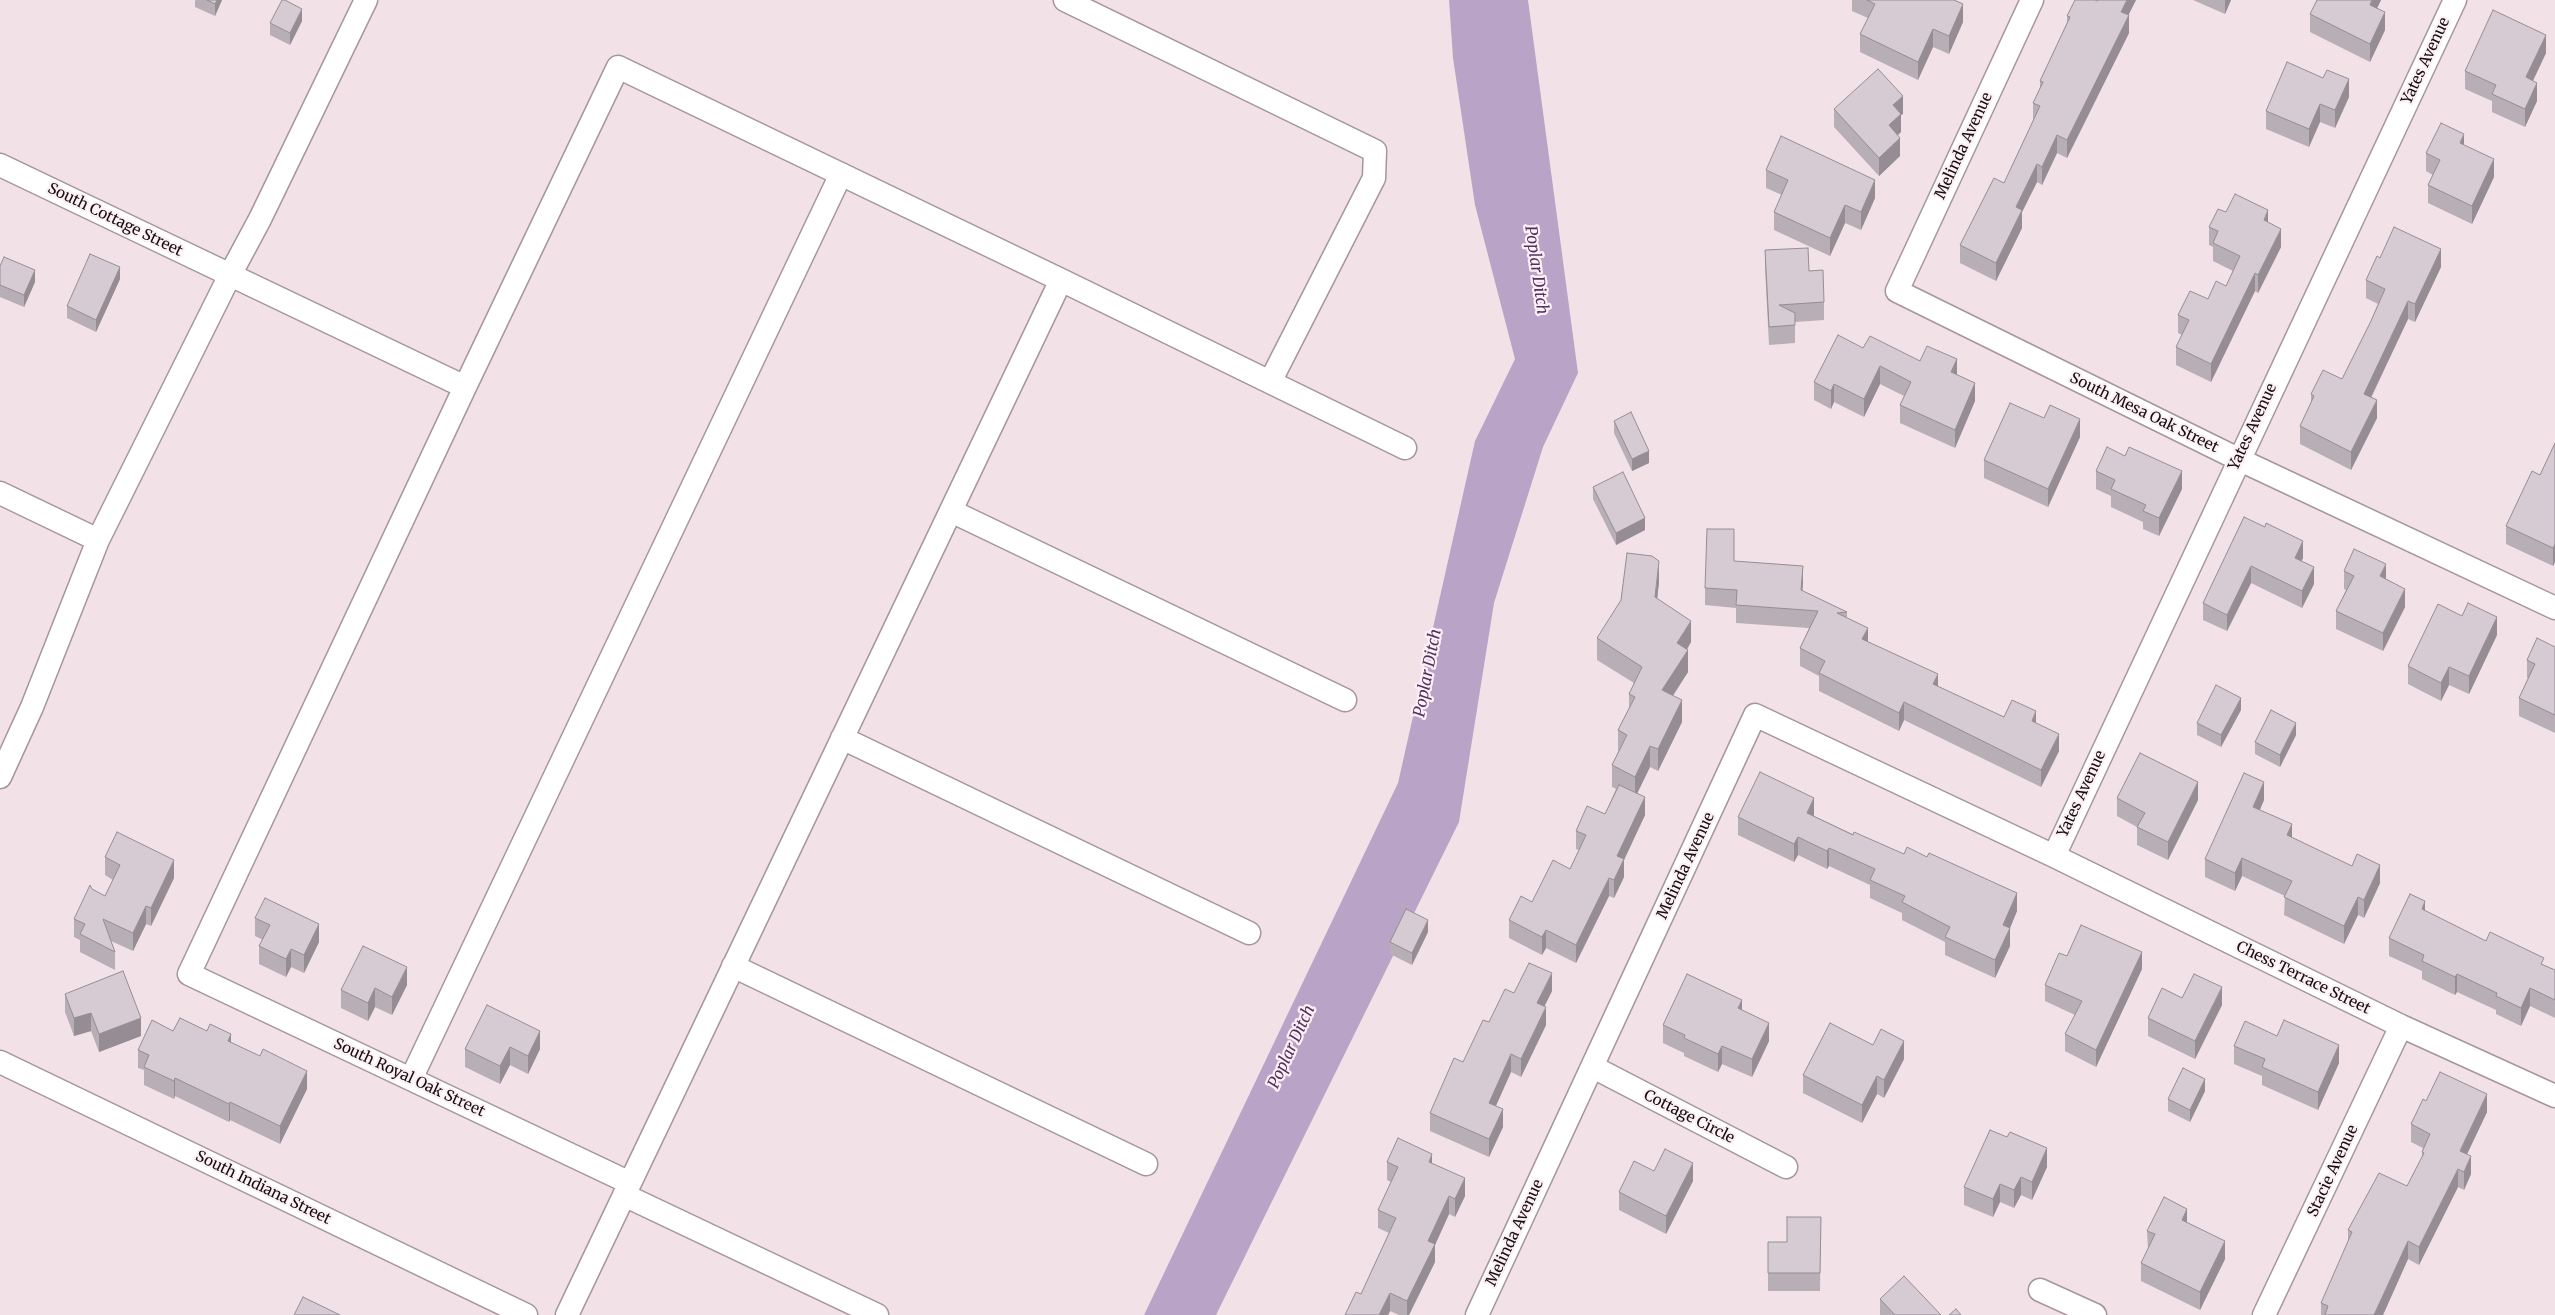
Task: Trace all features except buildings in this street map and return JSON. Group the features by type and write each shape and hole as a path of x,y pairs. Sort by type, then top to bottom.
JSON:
{"street":[{"path":"0,777 32,707 98,540 230,275 260,219 366,0"},
{"path":"1065,0 1375,151 1374,178 1270,382"},
{"name":"Melinda Avenue","path":"1896,291 2032,0"},
{"name":"Yates Avenue","path":"2054,856 2238,459 2455,0"},
{"path":"465,386 618,67 1061,280 1404,448"},
{"name":"South Cottage Street","path":"0,165 465,386"},
{"path":"411,1079 841,174"},
{"path":"567,1315 1061,280"},
{"name":"South Mesa Oak Street","path":"1896,291 2238,459 2555,608"},
{"name":"South Royal Oak Street","path":"465,386 189,974 411,1079 877,1315"},
{"path":"0,493 98,540"},
{"path":"951,511 1345,700"},
{"name":"Melinda Avenue","path":"1477,1315 1755,716 2054,856"},
{"path":"842,738 1249,933"},
{"name":"Chess Terrace Street","path":"2054,856 2401,1026 2555,1096"},
{"path":"734,966 1146,1164"},
{"name":"Stacie Avenue","path":"2264,1315 2401,1026"},
{"name":"South Indiana Street","path":"0,1062 526,1315"},
{"name":"Cottage Circle","path":"1593,1067 1786,1167"},
{"path":"2040,1290 2095,1315"}],"water":[{"name":"Poplar Ditch","path":"1449,0 1528,0 1578,373 1543,447 1494,603 1459,822 1216,1315 1144,1315 1398,783 1475,441 1515,359 1475,205 1453,58"}]}
